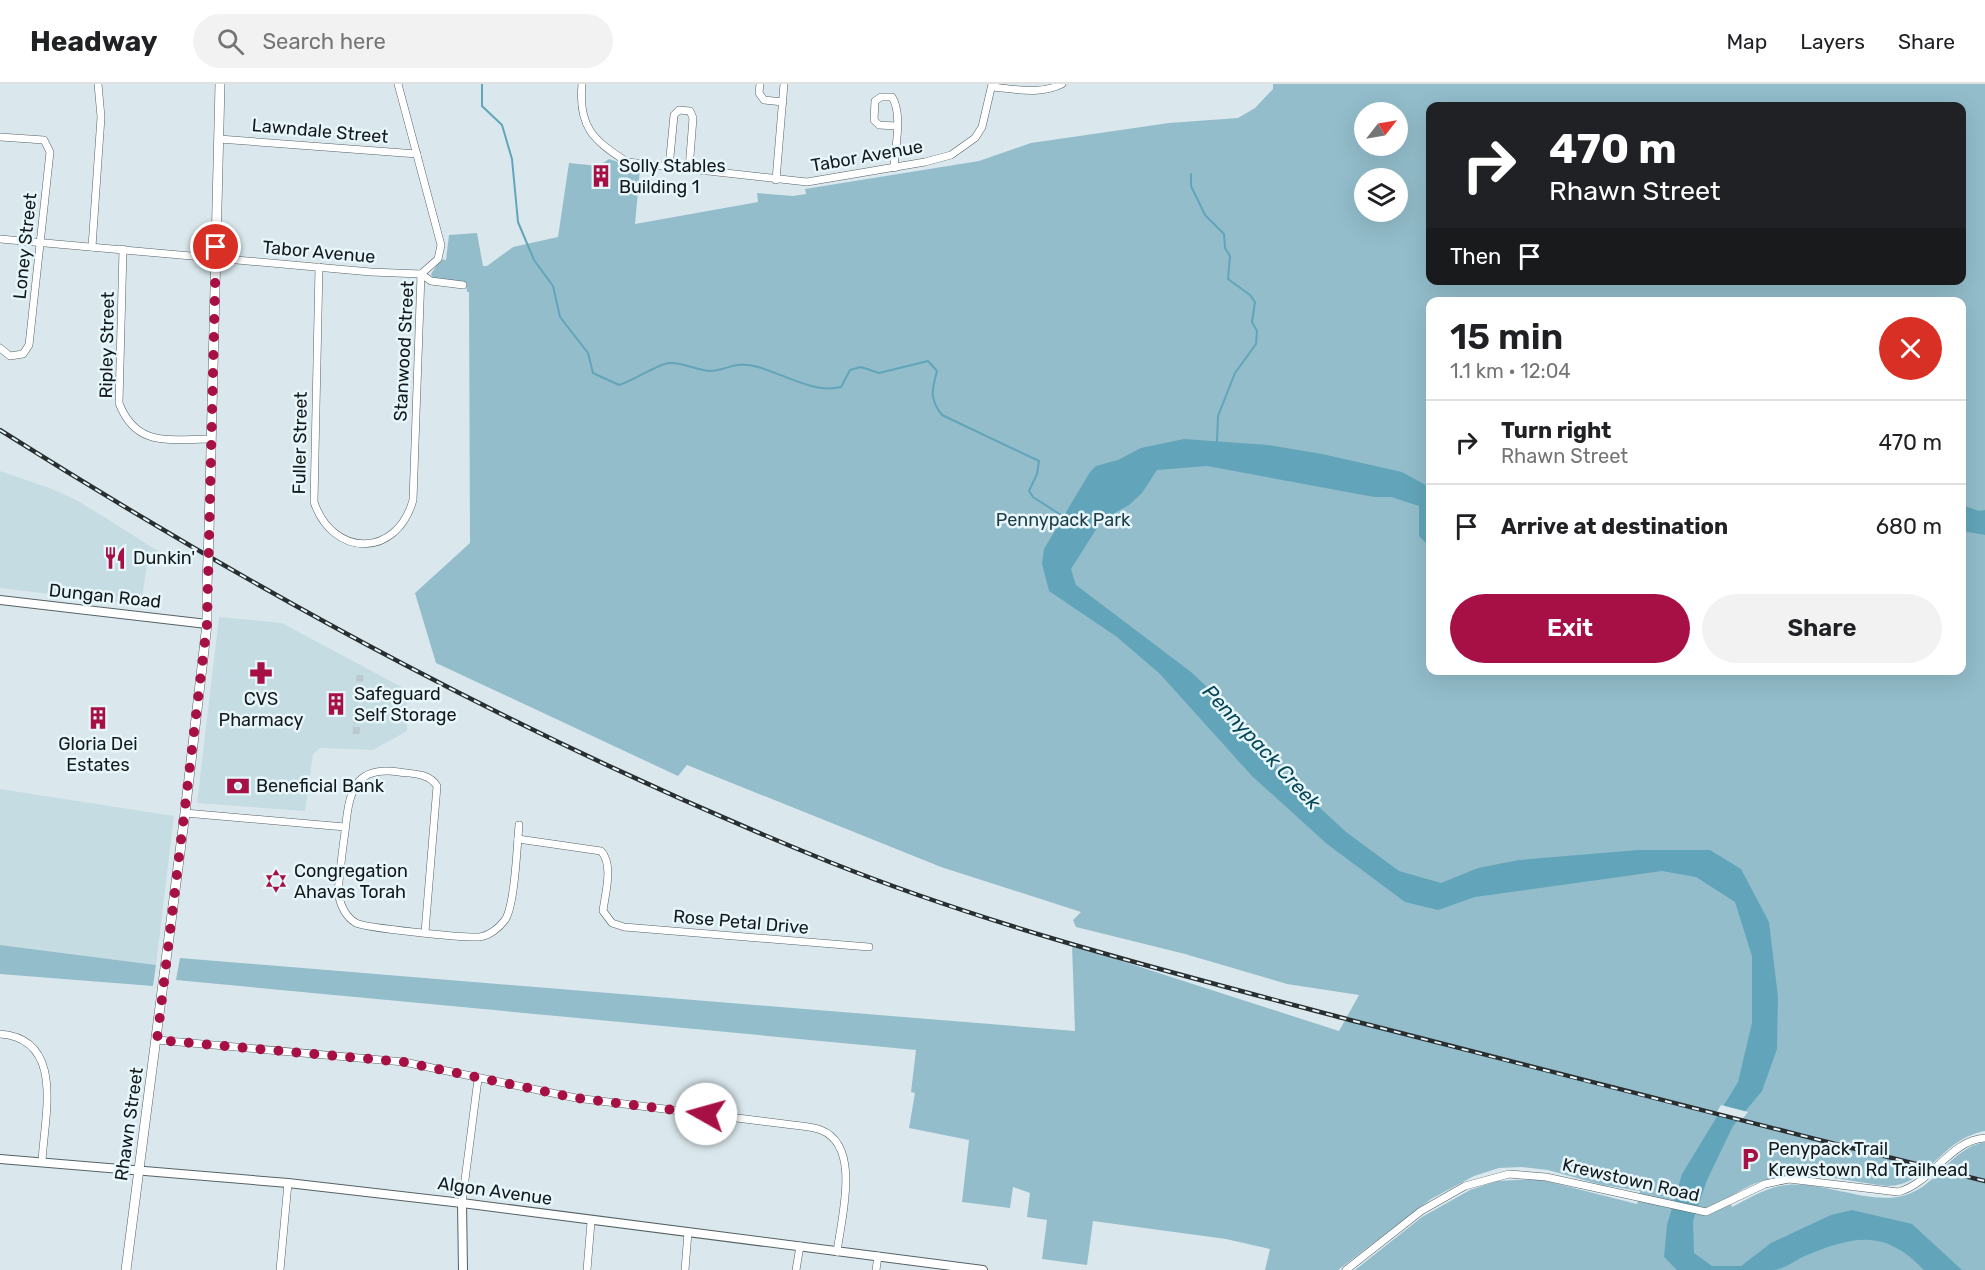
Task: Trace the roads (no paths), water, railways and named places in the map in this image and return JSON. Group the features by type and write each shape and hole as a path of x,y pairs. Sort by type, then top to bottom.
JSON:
{"main road":[{"name":"Rhawn Street","path":"126,1270 157,1040 207,624 220,84"}],"street":[{"path":"92,247 101,117 98,84"},
{"name":"Stanwood Street","path":"398,84 441,245 438,259 421,274 413,500 404,523"},
{"name":"Tabor Avenue","path":"582,84 580,105 586,126 603,147 627,162 807,182 894,168 951,155 975,138 982,127 992,85"},
{"path":"760,84 759,93 764,100 783,102"},
{"path":"776,180 784,84"},
{"path":"992,85 1037,91 1052,89 1062,84"},
{"path":"894,168 896,126 897,105 892,97 881,97 875,101 874,120 879,125 896,126"},
{"path":"669,167 674,114 679,110 690,111 693,118 689,169"},
{"name":"Loney Street","path":"0,137 44,140 50,152 29,345 24,354 10,356 0,348"},
{"name":"Lawndale Street","path":"219,139 417,154"},
{"name":"Tabor Avenue","path":"0,239 421,274 431,281 463,285"},
{"name":"Ripley Street","path":"123,249 119,403 125,420 137,431 152,437 212,439"},
{"name":"Fuller Street","path":"319,267 314,502 323,522 333,533 347,541 375,543 388,539 404,523"},
{"name":"Dungan Road","path":"0,600 207,624"},
{"path":"425,932 438,794 433,779 384,770 369,774 352,789 348,799 338,892 340,902 348,916 366,927 478,937 488,934 506,918 519,825"},
{"path":"185,813 345,827"},
{"name":"Rose Petal Drive","path":"518,839 601,851 606,856 608,866 603,911 612,923 624,927 869,947"},
{"path":"0,1034 25,1041 41,1055 47,1072 42,1162"},
{"path":"157,1040 404,1062 576,1098 822,1131 835,1141 846,1162 846,1184 837,1252"},
{"path":"463,1270 462,1203 478,1079"},
{"name":"Krewstown Road","path":"1346,1270 1421,1211 1465,1186 1486,1179 1521,1173 1701,1212 1720,1208 1765,1184 1789,1179 1884,1192 1910,1189 1964,1145 1985,1138"},
{"name":"Algon Avenue","path":"0,1159 288,1184 462,1203 983,1270"},
{"path":"280,1270 288,1184"},
{"path":"586,1270 591,1221"},
{"path":"685,1270 688,1232"},
{"path":"796,1270 800,1246"},
{"path":"876,1270 878,1256"}],"waterway":[{"path":"482,84 482,106 502,125 512,159 518,222 534,260 553,286 560,317 588,353 593,373 619,385 669,363 709,371 737,365 750,365 810,386 831,388 841,387 850,370 861,367 879,373 928,361 937,371 933,399 942,415 1039,461 1037,474 1029,491 1033,497 1064,517"},
{"path":"1191,174 1191,186 1205,215 1224,234 1225,248 1230,256 1228,279 1250,295 1255,302 1252,322 1257,331 1256,344 1235,373 1218,416 1217,441"}],"tunnel":[{"path":"356,734 360,675"}],"railway":[{"path":"0,430 201,552 404,664 611,767 827,861 1021,929 1218,985 1985,1181"}],"place":[{"name":"Solly Stables Building 1","path":"601,176"},
{"name":"Dunkin'","path":"115,558"},
{"name":"CVS Pharmacy","path":"261,673"},
{"name":"Safeguard Self Storage","path":"336,704"},
{"name":"Gloria Dei Estates","path":"98,718"},
{"name":"Beneficial Bank","path":"238,786"},
{"name":"Congregation Ahavas Torah","path":"276,881"},
{"name":"Penypack Trail Krewstown Rd Trailhead","path":"1750,1159"}],"park label":[{"name":"Pennypack Park","path":"1063,520"}],"water label":[{"name":"Pennypack Creek","path":"1262,747"}]}
